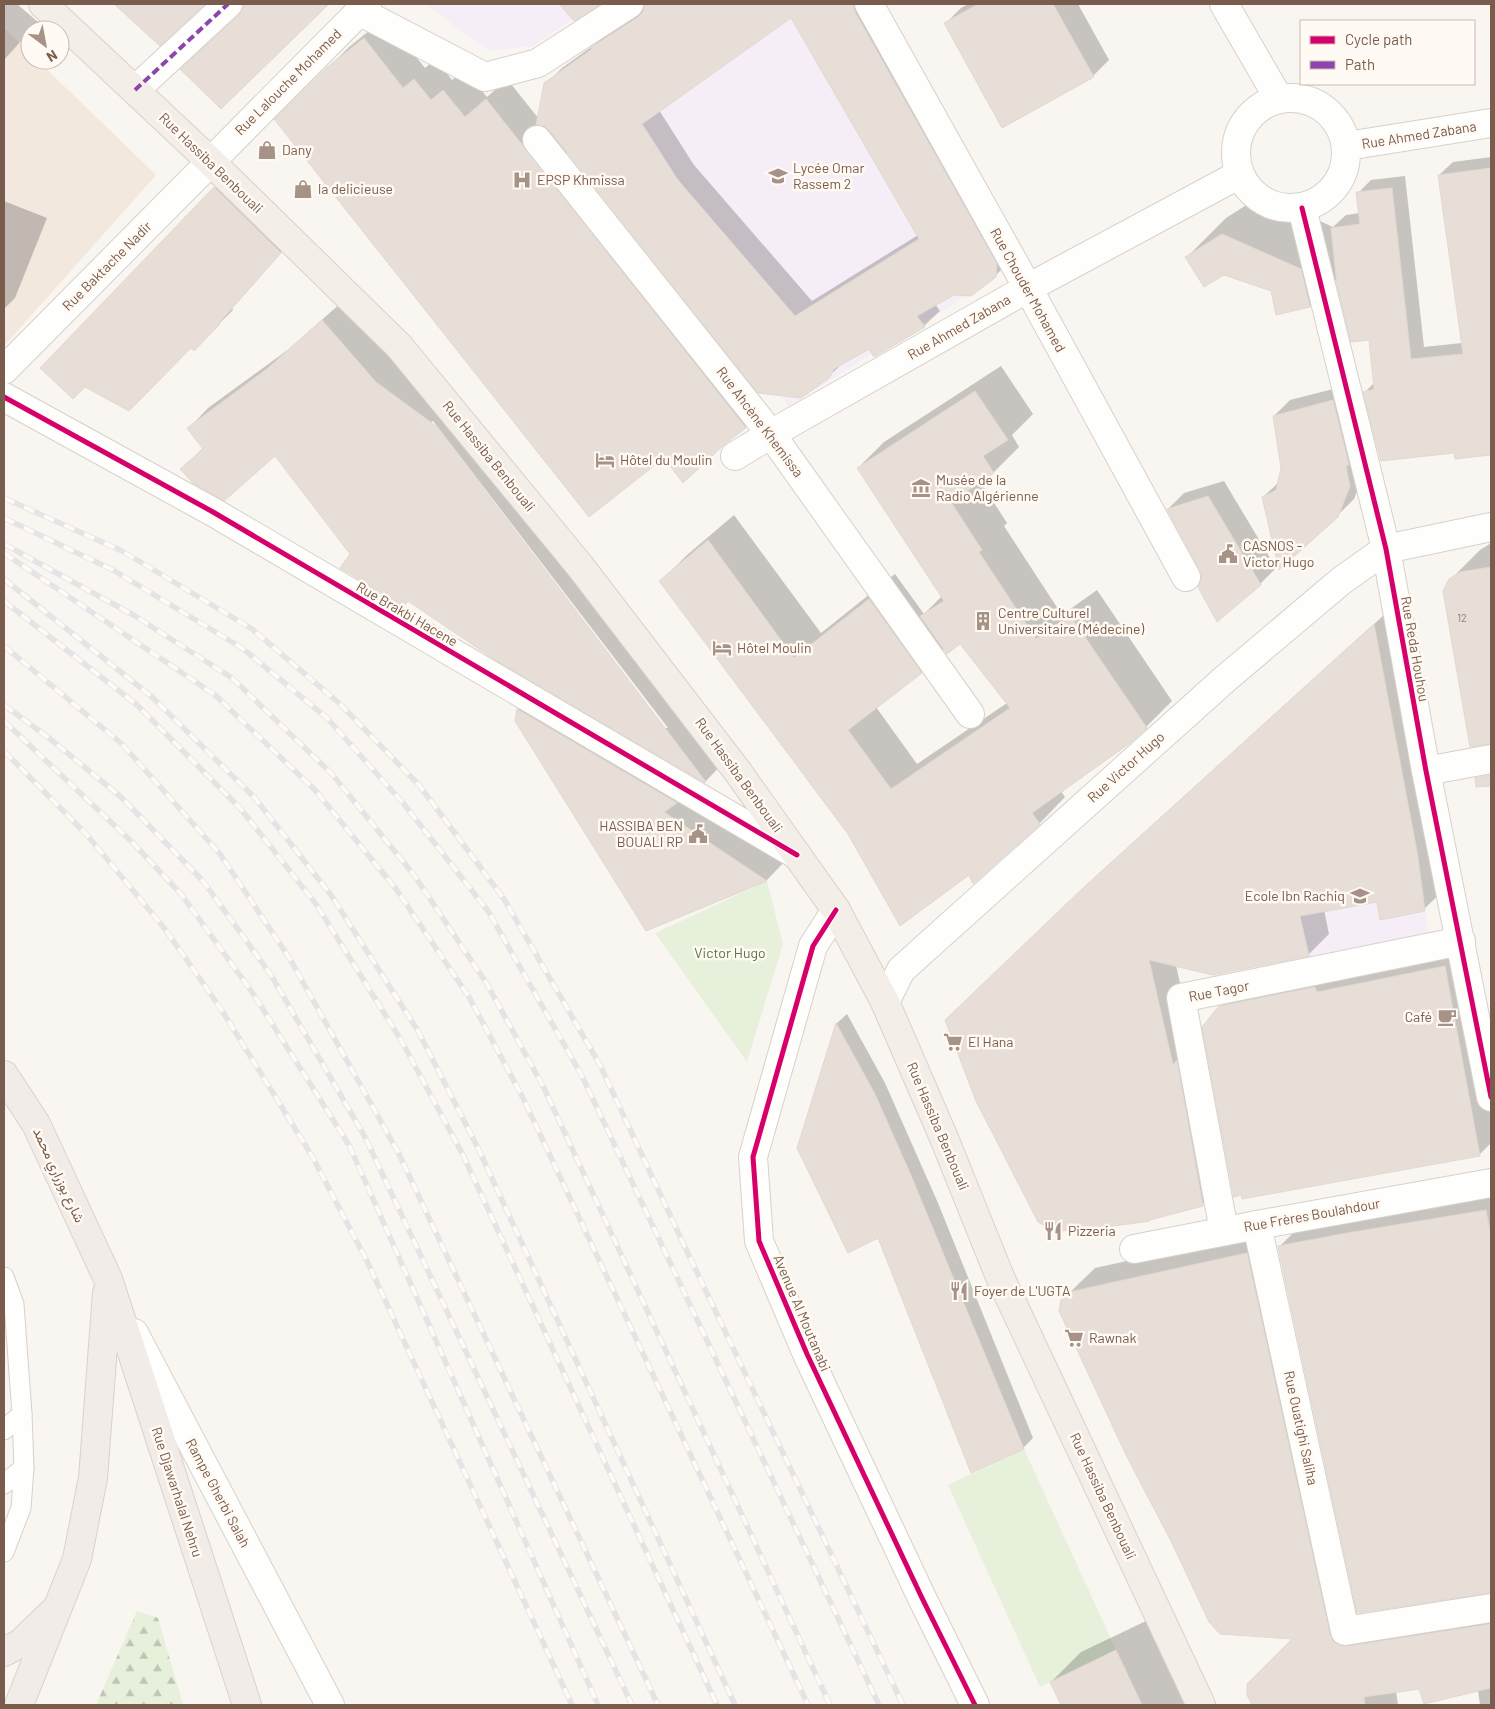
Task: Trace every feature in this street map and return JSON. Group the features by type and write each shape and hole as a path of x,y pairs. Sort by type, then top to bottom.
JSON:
{"highway":[{"name":"شارع بوزراري محمد","path":"4,1074 36,1124 108,1279"},
{"path":"19,1705 77,1559 94,1478 108,1279"},
{"name":"Rue Djawarhalal Nehru","path":"108,1279 247,1705"},
{"path":"4,1652 21,1642 58,1607"}],"main road":[{"name":"Rue Hassiba Benbouali","path":"43,4 210,161 399,346 580,566 738,772 836,910 885,1002 944,1138 1000,1277 1201,1705"}],"street":[{"path":"135,90 228,4"},
{"path":"363,8 409,38 486,77 538,63 629,4"},
{"name":"Rue Chouder Mohamed","path":"870,4 1186,577"},
{"path":"1224,4 1279,99"},
{"name":"Rue Lalouche Mohamed","path":"210,161 363,8"},
{"path":"1297,98 1315,103 1330,114 1341,129 1347,146 1346,162 1340,178 1331,192 1318,202 1302,208 1283,208 1265,202 1250,190 1240,174 1235,155 1238,136 1247,119 1261,106 1279,99 1297,98"},
{"name":"Rue Ahmed Zabana","path":"1347,146 1491,124"},
{"name":"Rue Ahcène Khemissa","path":"537,140 771,434 970,714"},
{"name":"Rue Baktache Nadir","path":"4,370 210,161"},
{"name":"Rue Ahmed Zabana","path":"735,456 1028,288 1240,174"},
{"name":"Rue Reda Houhou","path":"1302,208 1386,549 1426,771 1461,942 1480,971 1491,1097"},
{"name":"Rue Brakbi Hacene","path":"4,397 213,512 797,855"},
{"path":"1386,549 1491,527"},
{"name":"Rue Victor Hugo","path":"885,1002 901,970 1224,679 1341,581 1386,549"},
{"path":"1426,771 1491,759"},
{"name":"Avenue Al Moutanabi","path":"836,910 813,946 753,1157 759,1241 807,1354 922,1598 975,1705"},
{"name":"Rue Tagor","path":"1224,1231 1181,998 1461,942"},
{"name":"Rue Frères Boulahdour","path":"1134,1249 1491,1183"},
{"name":"Rue Ouatighi Saliha","path":"1257,1225 1345,1631 1491,1608"},
{"name":"Rampe Gherbi Salah","path":"108,1279 144,1354 330,1705"}],"lane":[{"path":"4,1277 9,1309 11,1363 22,1414 24,1468 21,1508 4,1552"},
{"path":"4,1430 22,1414"},
{"path":"4,1484 24,1468"}],"shaded area":[{"path":"425,4 595,4 533,46 489,51"},
{"name":"Lycée Omar Rassem 2","path":"651,4 853,4 997,254 996,277 971,296 966,296 922,323 925,327 874,358 872,354 789,406 542,98 592,50 589,46"},
{"path":"4,28 20,43 20,70 47,70 156,175 4,346"},
{"name":"Ecole Ibn Rachiq","path":"1315,876 1425,911 1429,935 1309,957 1300,916"}],"green space":[{"name":"Victor Hugo","path":"767,881 783,944 747,1062 655,933"},
{"path":"1024,1449 1116,1650 1040,1687 948,1485"},
{"path":"137,1611 158,1618 183,1705 96,1705"}],"building":[{"path":"114,4 205,4 160,46"},
{"path":"243,4 329,4 221,109 180,69 239,15 243,9"},
{"path":"559,4 601,4 574,21"},
{"path":"645,4 853,4 855,12 997,264 996,277 971,296 954,295 917,316 925,327 874,357 869,349 834,369 829,378 801,398 758,393 549,130 543,126 536,125 544,83 592,49 590,48 643,12","holes":["791,18 919,239 795,316 678,180 642,124"]},
{"path":"978,4 1053,4 1094,77 1002,128 944,23"},
{"path":"364,38 403,88 414,79 431,100 443,90 465,117 486,99 746,428 726,443 683,483 664,458 589,517 274,119 326,68"},
{"path":"1491,168 1491,455 1455,459 1454,453 1381,461 1363,392 1374,389 1369,340 1351,342 1337,285 1331,228 1360,224 1356,192 1392,188 1411,359 1463,354 1438,175"},
{"path":"214,187 281,253 220,324 194,351 191,348 129,411 85,387 73,399 40,368"},
{"path":"1222,234 1301,269 1310,307 1276,315 1271,291 1224,275 1204,287 1185,257"},
{"path":"322,320 376,382 436,426 705,783 495,660 408,601 404,606 340,568 350,554 275,456 224,501 193,483 180,469 203,449 187,428 268,368"},
{"path":"975,391 1008,440 983,456 994,473 951,502 982,550 979,552 1036,639 1070,615 1147,728 1130,743 1032,813 1040,824 973,884 969,875 900,926 848,834 659,581 708,540 794,658 869,599 922,673 848,730 891,789 1010,708 960,644 947,654 920,616 944,601 857,468"},
{"path":"1333,400 1349,465 1346,466 1350,486 1338,517 1279,570 1262,497 1276,490 1281,468 1273,416"},
{"name":"CASNOS - Victor Hugo","path":"1208,496 1261,585 1217,622 1198,587 1202,578 1200,570 1167,509"},
{"path":"1491,567 1491,744 1470,747 1443,591 1449,579 1460,572"},
{"path":"1374,624 1418,857 1425,911 1380,920 1377,902 1300,916 1309,956 1213,975 1149,960 1173,1065 1177,1060 1203,1206 1150,1221 1086,1230 1053,1231 1038,1222 976,1101 945,1020 1083,888"},
{"path":"517,709 677,803 664,812 767,881 646,931 515,721"},
{"path":"1491,775 1491,786 1476,787 1475,778"},
{"path":"1445,966 1480,1156 1242,1199 1241,1195 1234,1197 1202,1027 1219,1006 1315,987 1317,992"},
{"path":"836,1023 875,1094 910,1173 1024,1449 971,1473 878,1238 848,1253 797,1148"},
{"path":"1486,1210 1491,1237 1491,1593 1357,1613 1278,1246"},
{"path":"1247,1253 1333,1641 1339,1645 1347,1646 1491,1624 1491,1688 1424,1704 1419,1689 1364,1697 1365,1705 1252,1705 1247,1695 1247,1684 1292,1639 1220,1634 1209,1622 1172,1543 1127,1457 1059,1311 1061,1300 1069,1292"},
{"path":"1116,1650 1142,1705 1061,1705 1050,1682"}],"railway":[{"path":"4,498 122,551 252,629 339,703 419,785 504,899 600,1065 903,1705"},
{"path":"4,518 113,570 242,648 326,717 403,803 488,911 582,1076 879,1705"},
{"path":"4,544 135,616 232,678 332,774 414,875 487,984 544,1088 830,1705"},
{"path":"4,553 215,695 315,790 396,889 469,997 523,1098 808,1705"},
{"path":"4,579 151,696 254,797 331,895 418,1031 478,1148 735,1705"},
{"path":"4,601 137,705 240,808 316,904 401,1040 463,1155 717,1705"},
{"path":"4,646 122,744 220,854 290,959 398,1152 658,1705"},
{"path":"4,705 49,738 121,797 203,881 271,975 365,1137 632,1705"},
{"path":"4,721 132,842 181,894 252,992 349,1145 598,1705"},
{"path":"4,751 87,835 165,929 221,1009 312,1156 366,1259 572,1705"}],"marked path":[{"path":"135,90 228,4"}],"cycle path":[{"path":"1302,208 1386,549 1426,771 1491,1097"},
{"path":"4,397 213,512 797,855"},
{"path":"836,910 813,946 753,1157 759,1241 807,1354 922,1598 975,1705"}],"place":[{"name":"Dany","path":"267,150"},
{"name":"Lycée Omar Rassem 2","path":"778,176"},
{"name":"EPSP Khmissa","path":"522,180"},
{"name":"la delicieuse","path":"303,189"},
{"name":"Hôtel du Moulin","path":"605,460"},
{"name":"Musée de la Radio Algérienne","path":"921,488"},
{"name":"CASNOS - Victor Hugo","path":"1228,554"},
{"name":"Centre Culturel Universitaire (Médecine)","path":"983,621"},
{"name":"Hôtel Moulin","path":"722,648"},
{"name":"HASSIBA BEN BOUALI RP","path":"698,834"},
{"name":"Ecole Ibn Rachiq","path":"1360,896"},
{"name":"Café","path":"1447,1017"},
{"name":"El Hana","path":"953,1042"},
{"name":"Pizzeria","path":"1053,1231"},
{"name":"Foyer de L'UGTA","path":"959,1291"},
{"name":"Rawnak","path":"1074,1338"}]}
